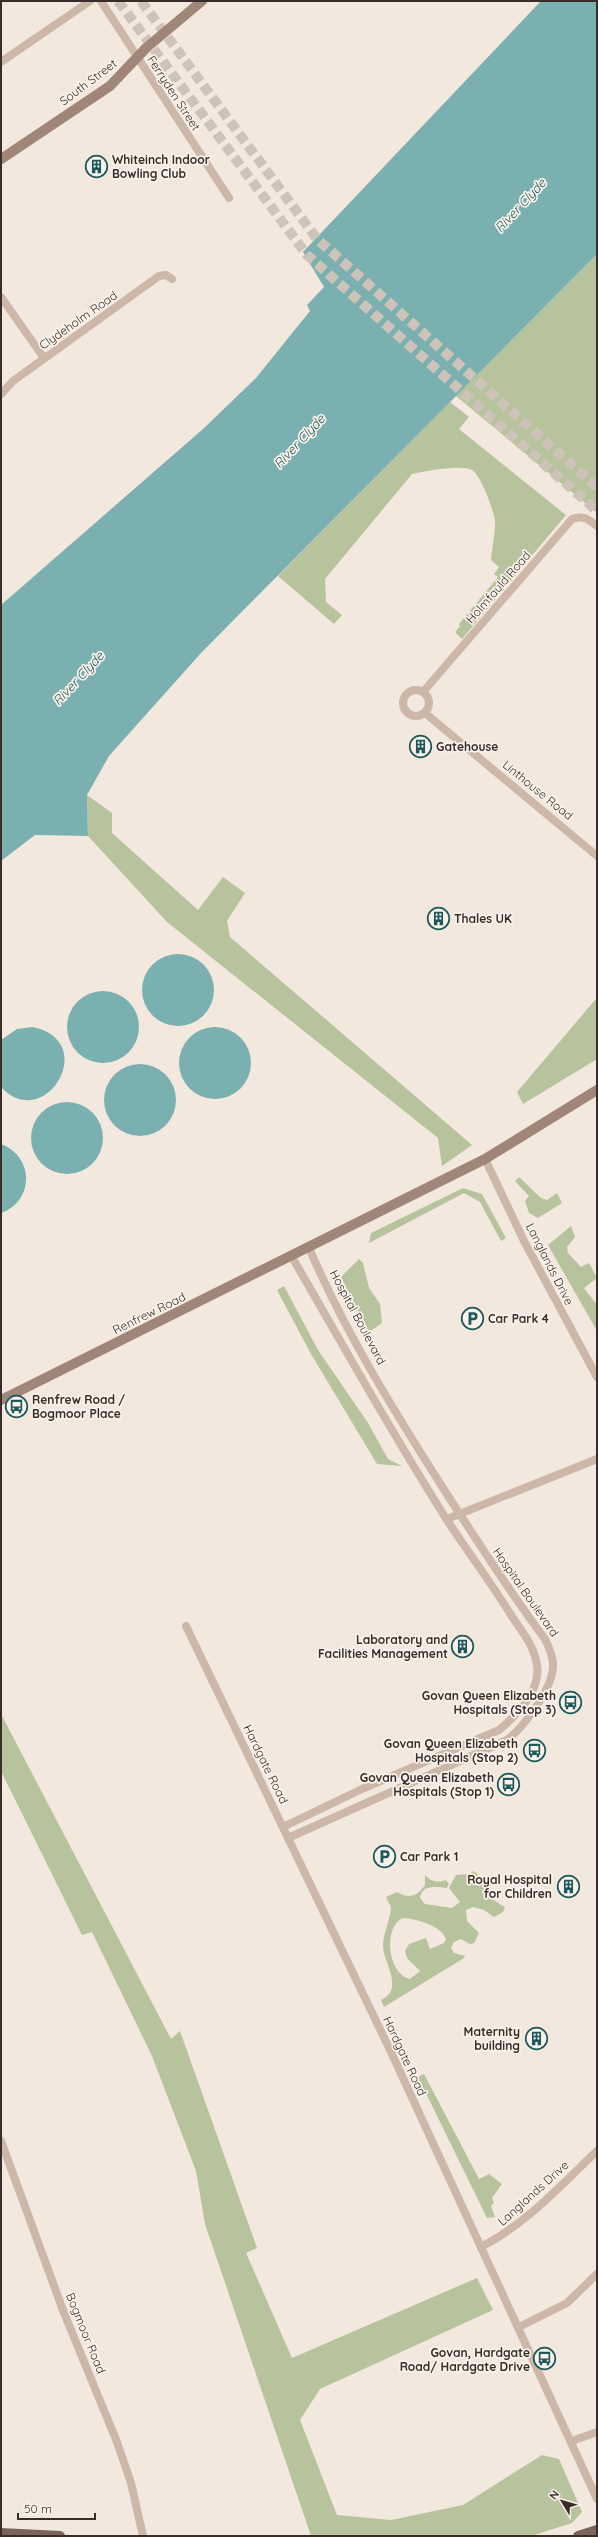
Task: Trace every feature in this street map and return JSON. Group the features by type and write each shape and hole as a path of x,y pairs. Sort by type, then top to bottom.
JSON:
{"main road":[{"path":"578,2536 597,2530"},
{"path":"1,2533 60,2536"}],"street":[{"path":"1,62 90,1"},
{"name":"Ferryden Street","path":"100,1 229,198"},
{"name":"South Street","path":"1,159 110,86 137,59 202,1"},
{"name":"Clydeholm Road","path":"1,394 13,381 159,276 166,275 172,279"},
{"path":"1,297 44,358"},
{"name":"Holmfauld Road","path":"423,692 572,519 580,516 589,519 597,526"},
{"path":"414,690 423,692 429,700 425,713 418,717 411,716 403,705 409,692 414,690"},
{"name":"Linthouse Road","path":"425,713 597,856"},
{"name":"Renfrew Road","path":"1,1400 309,1248 485,1159 597,1090"},
{"name":"Langlands Drive","path":"485,1159 524,1241 597,1377"},
{"name":"Hospital Boulevard","path":"288,1838 410,1782 507,1740 519,1730 545,1692 553,1667 550,1648 487,1557 402,1423 353,1335 309,1248"},
{"name":"Hospital Boulevard","path":"283,1827 362,1789 491,1734 514,1718 532,1692 536,1680 537,1667 530,1641 447,1519 400,1445 292,1256"},
{"path":"447,1519 459,1512 597,1459"},
{"name":"Hardgate Road","path":"186,1626 391,2052 572,2441 597,2499"},
{"name":"Bogmoor Road","path":"1,2141 64,2313 117,2442 131,2483 143,2536"},
{"name":"Langlands Drive","path":"481,2247 503,2236 522,2221 597,2151"},
{"path":"519,2326 567,2303 597,2275"},
{"path":"572,2441 597,2432"}],"green space":[{"path":"597,254 597,513 456,396"},
{"path":"450,402 469,417 459,429 566,515 462,639 455,632 460,626 459,624 498,577 494,574 499,567 491,560 495,528 493,511 483,486 476,473 472,470 467,468 452,468 412,474 325,579 326,602 342,615 334,624 278,576"},
{"path":"87,795 112,813 112,833 198,910 223,877 245,893 227,921 230,937 472,1145 442,1166 438,1138 167,922 88,836"},
{"path":"595,1000 597,1001 597,1059 523,1104 517,1092"},
{"path":"519,1177 541,1198 547,1200 557,1193 562,1203 538,1218 529,1213 525,1201 529,1196 515,1181"},
{"path":"463,1188 482,1194 506,1238 501,1241 480,1202 464,1193 369,1243 371,1233"},
{"path":"571,1226 575,1237 567,1247 568,1253 581,1267 589,1263 597,1278 584,1288 597,1305 597,1331 548,1245"},
{"path":"359,1259 363,1263 369,1288 380,1304 382,1323 369,1332 341,1277"},
{"path":"284,1286 318,1350 368,1423 388,1459 402,1466 377,1464 311,1354 277,1290"},
{"path":"1,1714 171,2039 180,2031 257,2248 246,2253 292,2358 477,2278 493,2310 320,2389 300,2420 337,2515 391,2520 463,2505 542,2455 559,2459 582,2512 572,2523 531,2536 311,2536 205,2224 196,2171 152,2056 92,1932 82,1935 1,1771"},
{"path":"473,1871 486,1880 487,1889 491,1896 505,1907 503,1912 494,1917 484,1910 473,1907 466,1910 467,1921 479,1933 474,1943 470,1944 461,1939 454,1942 451,1947 454,1953 465,1956 464,1958 384,2007 381,2000 391,1992 392,1987 392,1977 383,1947 391,1907 386,1897 397,1892 405,1896 412,1896 416,1894 425,1885 425,1875 435,1881 446,1880 449,1884 447,1888 427,1888 421,1894 420,1898 425,1904 452,1908 460,1902 449,1888 456,1875 470,1874","holes":["403,1918 421,1921 434,1926 446,1939 444,1943 430,1949 426,1938 409,1944 405,1951 407,1958 420,1971 410,1979 402,1975 396,1968 392,1960 390,1950 392,1930"]},
{"path":"424,2074 479,2179 489,2174 502,2184 492,2198 494,2203 491,2206 495,2217 487,2218 418,2077"}],"water":[{"name":"River Clyde","path":"541,1 597,1 597,254 201,653 109,756 87,795 88,836 35,835 1,861 1,605 203,429 256,378 310,311 307,305 324,287 303,252"},
{"path":"178,954 192,957 204,964 211,976 214,990 211,1004 204,1016 192,1023 178,1026 164,1023 152,1016 145,1004 142,990 145,976 152,964 164,957"},
{"path":"96,991 110,991 117,993 129,1001 137,1013 139,1027 137,1041 129,1053 117,1061 110,1063 96,1063 89,1061 77,1053 69,1041 67,1034 67,1020 69,1013 77,1001 89,993"},
{"path":"33,1027 53,1036 63,1049 64,1065 59,1080 48,1093 34,1100 18,1099 1,1087 1,1040 17,1029"},
{"path":"208,1027 222,1027 229,1029 241,1037 249,1049 251,1063 249,1077 241,1089 229,1097 222,1099 208,1099 201,1097 189,1089 181,1077 179,1070 179,1056 181,1049 189,1037 201,1029"},
{"path":"140,1064 154,1067 166,1074 173,1086 176,1100 173,1114 166,1126 154,1133 140,1136 126,1133 114,1126 107,1114 104,1100 107,1086 114,1074 126,1067"},
{"path":"67,1102 81,1105 93,1112 100,1124 103,1138 100,1152 93,1164 81,1171 67,1174 53,1171 41,1164 34,1152 31,1138 34,1124 41,1112 53,1105"},
{"path":"1,1144 12,1150 20,1158 26,1178 25,1189 20,1199 12,1207 1,1213"}],"tunnel":[{"path":"118,1 307,255 597,511"},
{"path":"141,1 317,239 597,487"}],"place":[{"name":"Whiteinch Indoor Bowling Club","path":"96,166"},
{"name":"Gatehouse","path":"420,746"},
{"name":"Thales UK","path":"439,918"},
{"name":"Car Park 4","path":"473,1318"},
{"name":"Renfrew Road / Bogmoor Place","path":"17,1406"},
{"name":"Laboratory and Facilities Management","path":"463,1646"},
{"name":"Govan Queen Elizabeth Hospitals (Stop 3)","path":"571,1702"},
{"name":"Govan Queen Elizabeth Hospitals (Stop 2)","path":"534,1750"},
{"name":"Govan Queen Elizabeth Hospitals (Stop 1)","path":"509,1784"},
{"name":"Car Park 1","path":"385,1856"},
{"name":"Royal Hospital for Children","path":"568,1886"},
{"name":"Maternity building","path":"536,2038"},
{"name":"Govan, Hardgate Road/ Hardgate Drive","path":"545,2359"}]}
